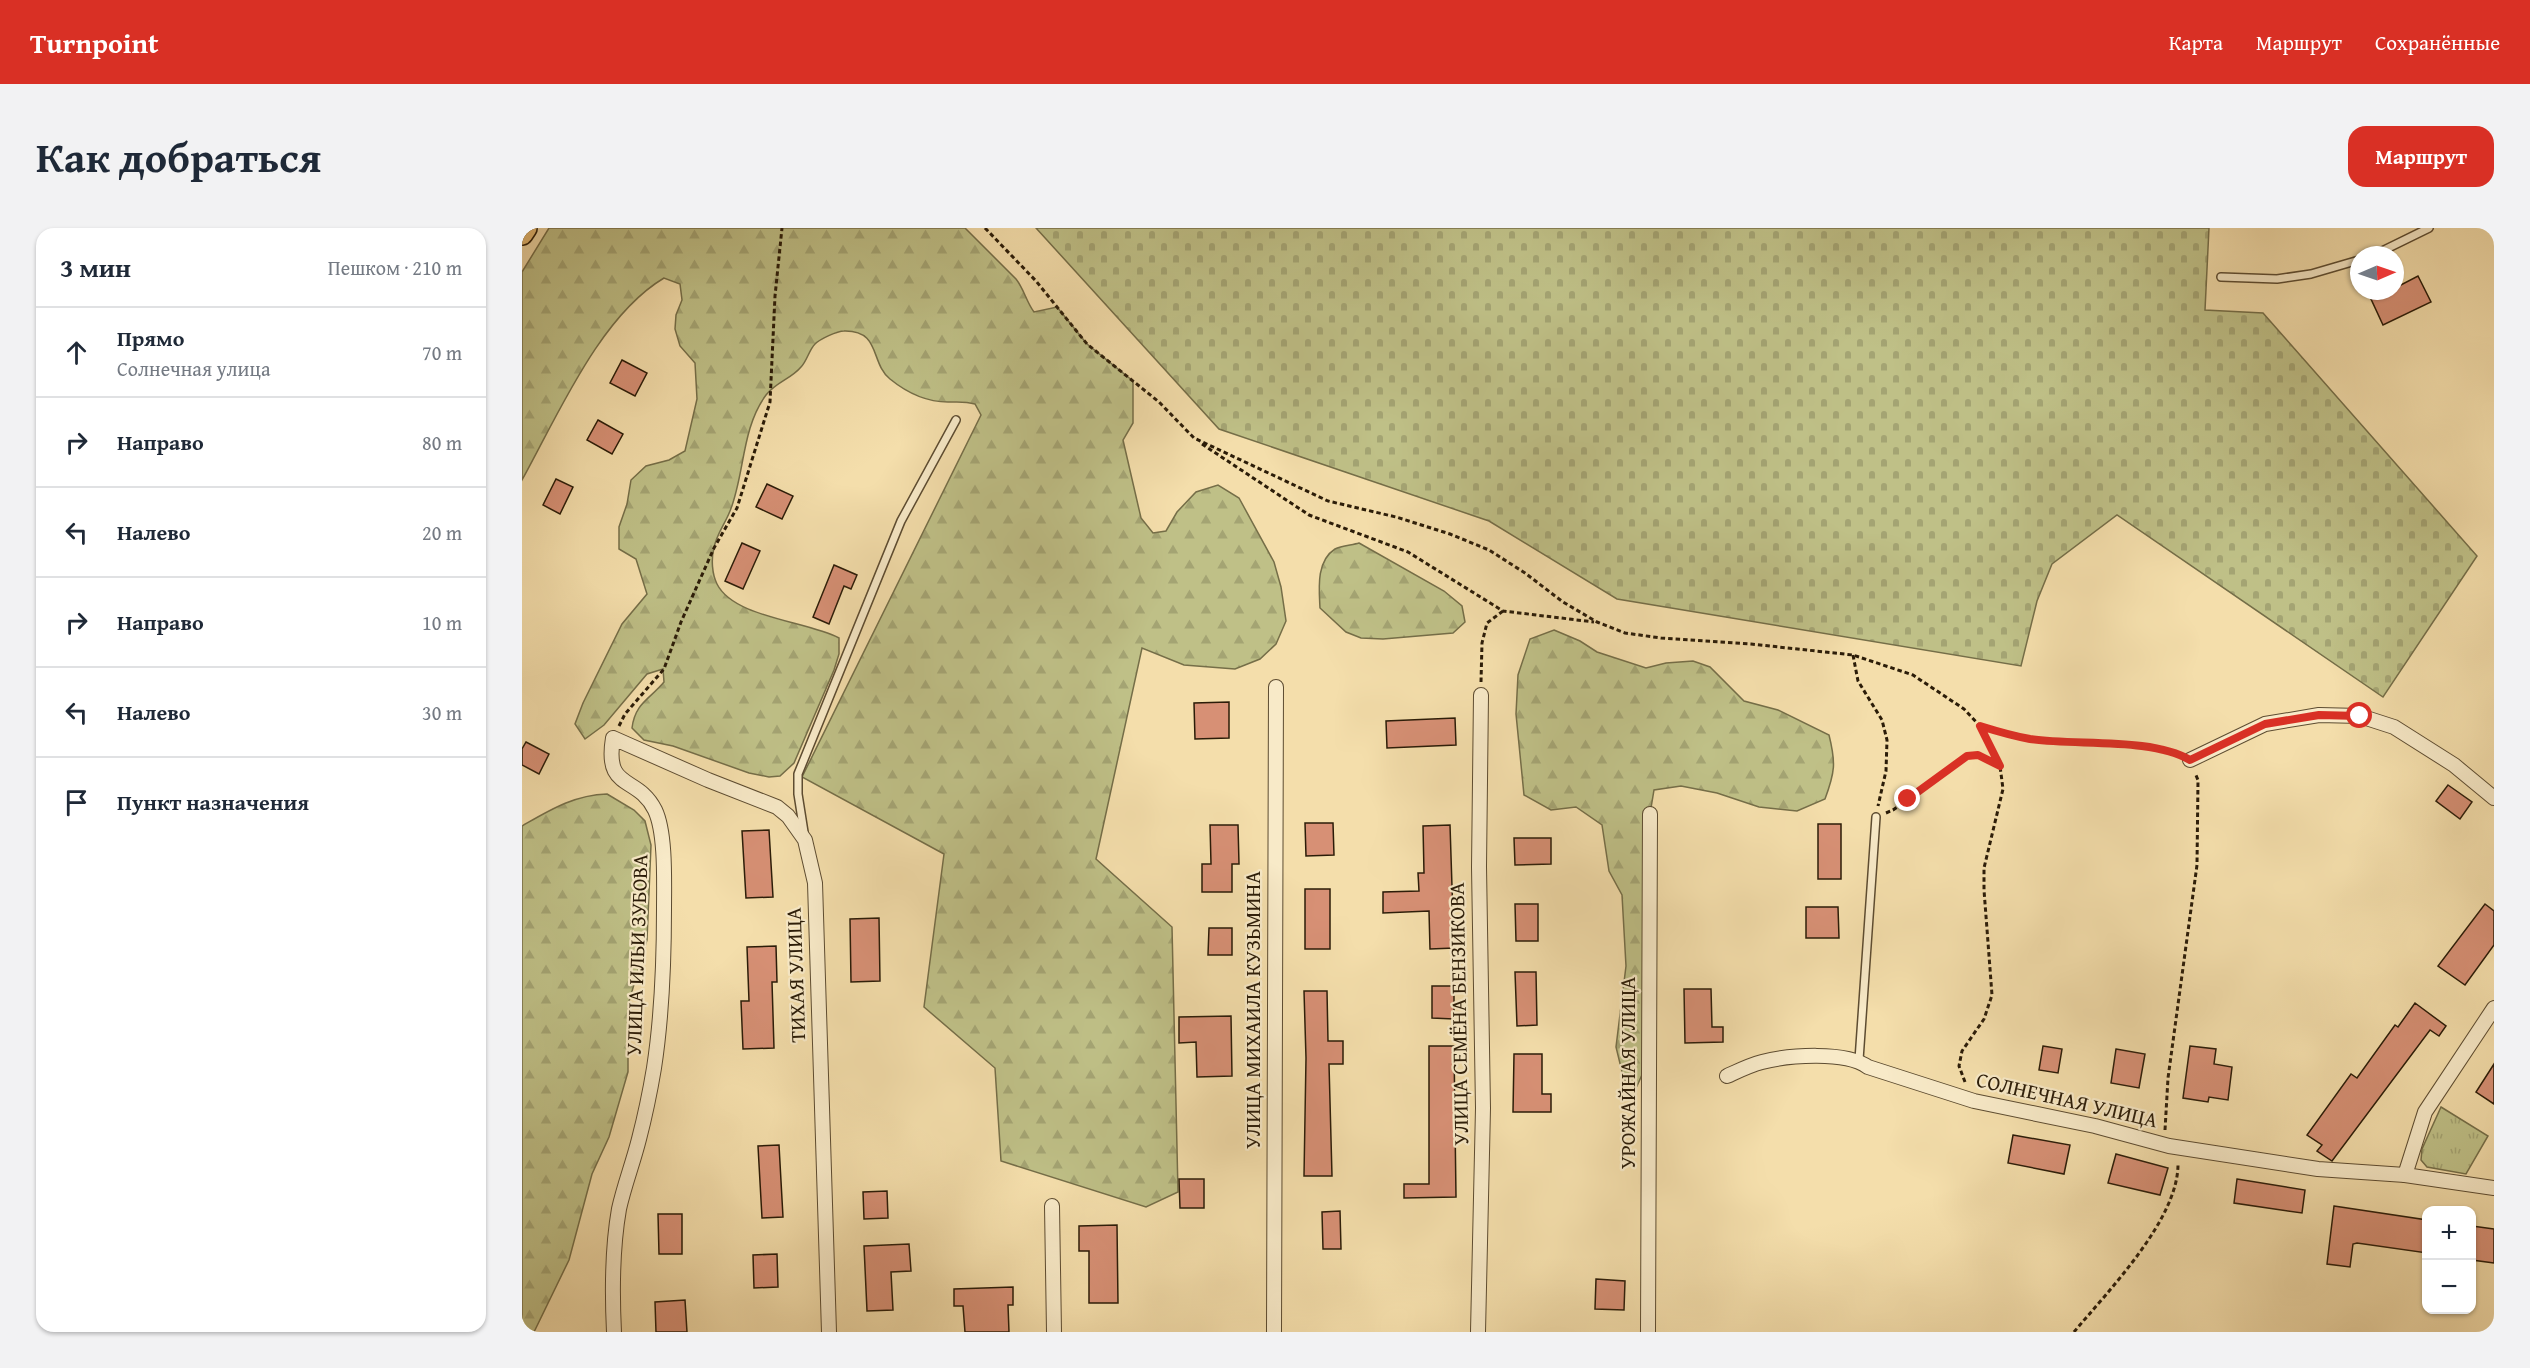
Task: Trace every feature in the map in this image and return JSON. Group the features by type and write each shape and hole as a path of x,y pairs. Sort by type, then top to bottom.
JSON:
{"main road":[{"path":"522,234 526,228"}],"street":[{"name":"УЛИЦА МИХАИЛА КУЗЬМИНА","path":"1274,1332 1276,687"},
{"name":"УЛИЦА СЕМЁНА БЕНЗИКОВА","path":"1478,1332 1483,1108 1479,867 1481,695"},
{"path":"2190,760 2265,724 2319,715 2360,716 2394,727 2454,765 2494,798"},
{"name":"ТИХАЯ УЛИЦА","path":"613,738 708,780 757,797 777,807 788,816 805,840 815,883 829,1332"},
{"name":"УЛИЦА ИЛЬИ ЗУБОВА","path":"613,738 610,756 615,774 642,794 655,810 662,844 664,910 661,1006 654,1068 640,1137 620,1209 616,1241 614,1332"},
{"name":"УРОЖАЙНАЯ УЛИЦА","path":"1648,1332 1650,814"},
{"path":"2405,1175 2425,1112 2494,1008"},
{"name":"СОЛНЕЧНАЯ УЛИЦА","path":"1726,1076 1761,1062 1802,1056 1859,1060 1868,1067 1974,1101 2095,1126 2169,1146 2318,1169 2405,1175 2494,1188"},
{"path":"1052,1206 1054,1332"}],"lane":[{"path":"2392,246 2429,228"},
{"path":"2221,277 2277,279 2311,274 2350,263"},
{"path":"805,840 798,794 798,774 901,521 956,420"},
{"path":"1859,1060 1876,817"}],"path":[{"path":"613,738 625,714 664,669 681,622 714,548 737,508 770,402 775,296 782,228"},
{"path":"985,228 1036,281 1087,344 1159,402 1194,438 1309,515 1408,552 1503,611 1597,622"},
{"path":"1194,438 1328,501 1418,524 1489,550 1525,573 1563,602 1597,622 1625,633 1661,639 1751,644 1853,655 1913,675 1964,709 1980,726 2000,766 2003,789 1984,868 1992,995 1984,1019 1962,1051 1959,1066 1974,1101"},
{"path":"1481,695 1482,642 1488,622 1503,611"},
{"path":"1853,655 1857,681 1882,720 1887,740 1886,771 1876,817"},
{"path":"1980,726 2030,739 2142,747 2177,753 2190,760 2198,780 2197,865 2168,1078 2164,1128 2169,1146 2178,1160 2178,1174 2164,1212 2140,1253 2074,1332"},
{"path":"1876,817 1893,810 1967,756 1978,755 2000,766"}],"green space":[{"path":"549,228 965,228 1016,279 1034,312 1057,307 1087,344 1133,381 1133,423 1123,440 1141,518 1153,533 1166,531 1177,512 1196,492 1218,485 1239,498 1274,562 1281,587 1286,621 1276,644 1260,659 1235,669 1184,665 1142,648 1096,859 1172,927 1178,1192 1146,1207 1001,1161 995,1068 924,1007 944,854 802,777 981,415 975,404 932,400 910,392 896,384 884,372 870,342 864,336 856,332 844,331 837,332 815,344 801,367 770,391 758,408 748,437 735,497 715,543 712,562 715,580 726,595 755,612 839,638 839,654 834,670 794,763 780,776 769,777 749,773 673,746 644,740 632,728 634,720 640,707 664,682 663,669 647,674 604,725 585,739 575,724 583,703 622,624 647,594 636,559 619,549 619,527 627,504 631,480 646,466 669,460 685,451 697,399 695,363 680,346 675,329 676,315 682,300 680,284 664,278 641,295 600,341 582,369 522,480 522,272"},
{"path":"1036,228 2209,228 2205,310 2263,313 2477,556 2383,697 2117,515 2052,564 2037,601 2021,666 1617,599 1489,521 1219,429"},
{"path":"1359,543 1444,591 1462,606 1465,622 1453,633 1383,639 1361,638 1346,632 1320,608 1320,576 1324,561 1329,554 1340,547"},
{"path":"1554,630 1580,641 1597,652 1646,668 1666,663 1693,661 1710,667 1744,701 1778,710 1829,735 1831,745 1833,767 1825,799 1797,811 1759,807 1717,793 1681,786 1654,790 1650,814 1649,1059 1637,1086 1624,1080 1616,1047 1626,966 1622,895 1609,871 1602,825 1576,807 1551,810 1524,795 1516,714 1518,675 1530,639"},
{"path":"607,794 634,810 645,821 651,845 647,940 628,1005 628,1072 609,1137 592,1174 569,1260 534,1332 522,1332 522,826 573,800"},
{"path":"2441,1107 2488,1136 2466,1174 2427,1167 2421,1160 2422,1149"}],"building":[{"path":"2418,276 2431,302 2383,325 2371,300 2404,300 2404,283"},
{"path":"622,360 647,373 635,396 610,383"},
{"path":"598,420 623,434 612,454 587,440"},
{"path":"556,479 573,487 560,514 543,505"},
{"path":"767,484 793,496 782,519 756,507"},
{"path":"742,543 760,551 743,589 725,581"},
{"path":"834,565 857,575 851,589 844,586 829,624 813,617"},
{"path":"1229,702 1229,738 1195,739 1194,703"},
{"path":"1455,718 1456,745 1387,748 1386,721"},
{"path":"526,742 549,754 539,774 522,765 522,749"},
{"path":"2448,785 2472,802 2460,819 2436,801"},
{"path":"1305,823 1333,823 1334,855 1306,856"},
{"path":"1818,824 1841,824 1841,879 1818,879"},
{"path":"1210,825 1238,825 1239,864 1232,864 1232,892 1202,892 1202,864 1211,864"},
{"path":"1450,825 1454,948 1430,949 1429,911 1383,913 1383,892 1419,891 1418,873 1424,873 1423,826"},
{"path":"769,830 773,897 746,898 742,831"},
{"path":"1514,838 1551,838 1551,864 1515,865"},
{"path":"1305,889 1330,889 1330,949 1305,949"},
{"path":"1515,904 1538,904 1538,941 1516,941"},
{"path":"2485,904 2494,911 2494,945 2465,985 2438,966"},
{"path":"1806,907 1838,907 1839,938 1806,938"},
{"path":"879,918 880,981 851,982 850,919"},
{"path":"1209,928 1232,928 1232,955 1208,955"},
{"path":"776,946 777,982 772,982 774,1048 743,1049 741,1001 749,1001 747,947"},
{"path":"1515,972 1536,972 1537,1025 1517,1026"},
{"path":"1432,986 1454,986 1454,1019 1432,1018"},
{"path":"1684,989 1711,989 1712,1027 1723,1027 1723,1042 1685,1043"},
{"path":"1304,991 1327,991 1328,1041 1343,1041 1343,1064 1329,1064 1332,1176 1304,1176 1306,1058"},
{"path":"2415,1003 2446,1026 2439,1036 2430,1030 2332,1161 2317,1151 2322,1145 2307,1135 2351,1074 2357,1078 2395,1025 2398,1027"},
{"path":"1231,1016 1232,1076 1197,1077 1196,1042 1179,1043 1179,1017"},
{"path":"1429,1046 1454,1046 1456,1197 1404,1198 1404,1184 1429,1184"},
{"path":"2043,1046 2062,1049 2058,1073 2039,1070"},
{"path":"2190,1046 2216,1049 2214,1064 2232,1067 2228,1100 2209,1097 2208,1102 2183,1098"},
{"path":"2116,1049 2145,1054 2139,1088 2111,1083"},
{"path":"1514,1054 1542,1054 1542,1094 1551,1094 1551,1112 1513,1112"},
{"path":"2494,1064 2494,1104 2476,1092"},
{"path":"2013,1135 2070,1145 2064,1174 2008,1163"},
{"path":"779,1145 783,1217 762,1218 758,1146"},
{"path":"2116,1154 2168,1168 2160,1195 2108,1183"},
{"path":"1179,1179 1204,1179 1204,1208 1180,1208"},
{"path":"2237,1179 2305,1190 2302,1213 2234,1203"},
{"path":"887,1191 888,1218 864,1219 863,1192"},
{"path":"2334,1206 2422,1219 2422,1252 2357,1243 2353,1244 2350,1267 2327,1264"},
{"path":"1340,1211 1341,1249 1323,1249 1322,1212"},
{"path":"658,1214 682,1214 682,1254 659,1254"},
{"path":"1117,1225 1118,1303 1089,1303 1089,1251 1079,1251 1079,1226"},
{"path":"2476,1227 2494,1229 2494,1263 2476,1261"},
{"path":"909,1244 911,1271 891,1272 893,1310 867,1311 864,1246"},
{"path":"777,1254 778,1287 754,1288 753,1255"},
{"path":"1596,1279 1625,1281 1624,1310 1595,1309"},
{"path":"1013,1287 1013,1305 1008,1305 1009,1332 965,1332 963,1306 954,1306 954,1289"},
{"path":"685,1300 687,1332 656,1332 655,1302"}],"route":[{"path":"1908,799 1967,756 1978,755 2000,766 1980,726 2030,739 2142,747 2177,753 2190,760 2265,724 2319,715 2360,716"}]}
